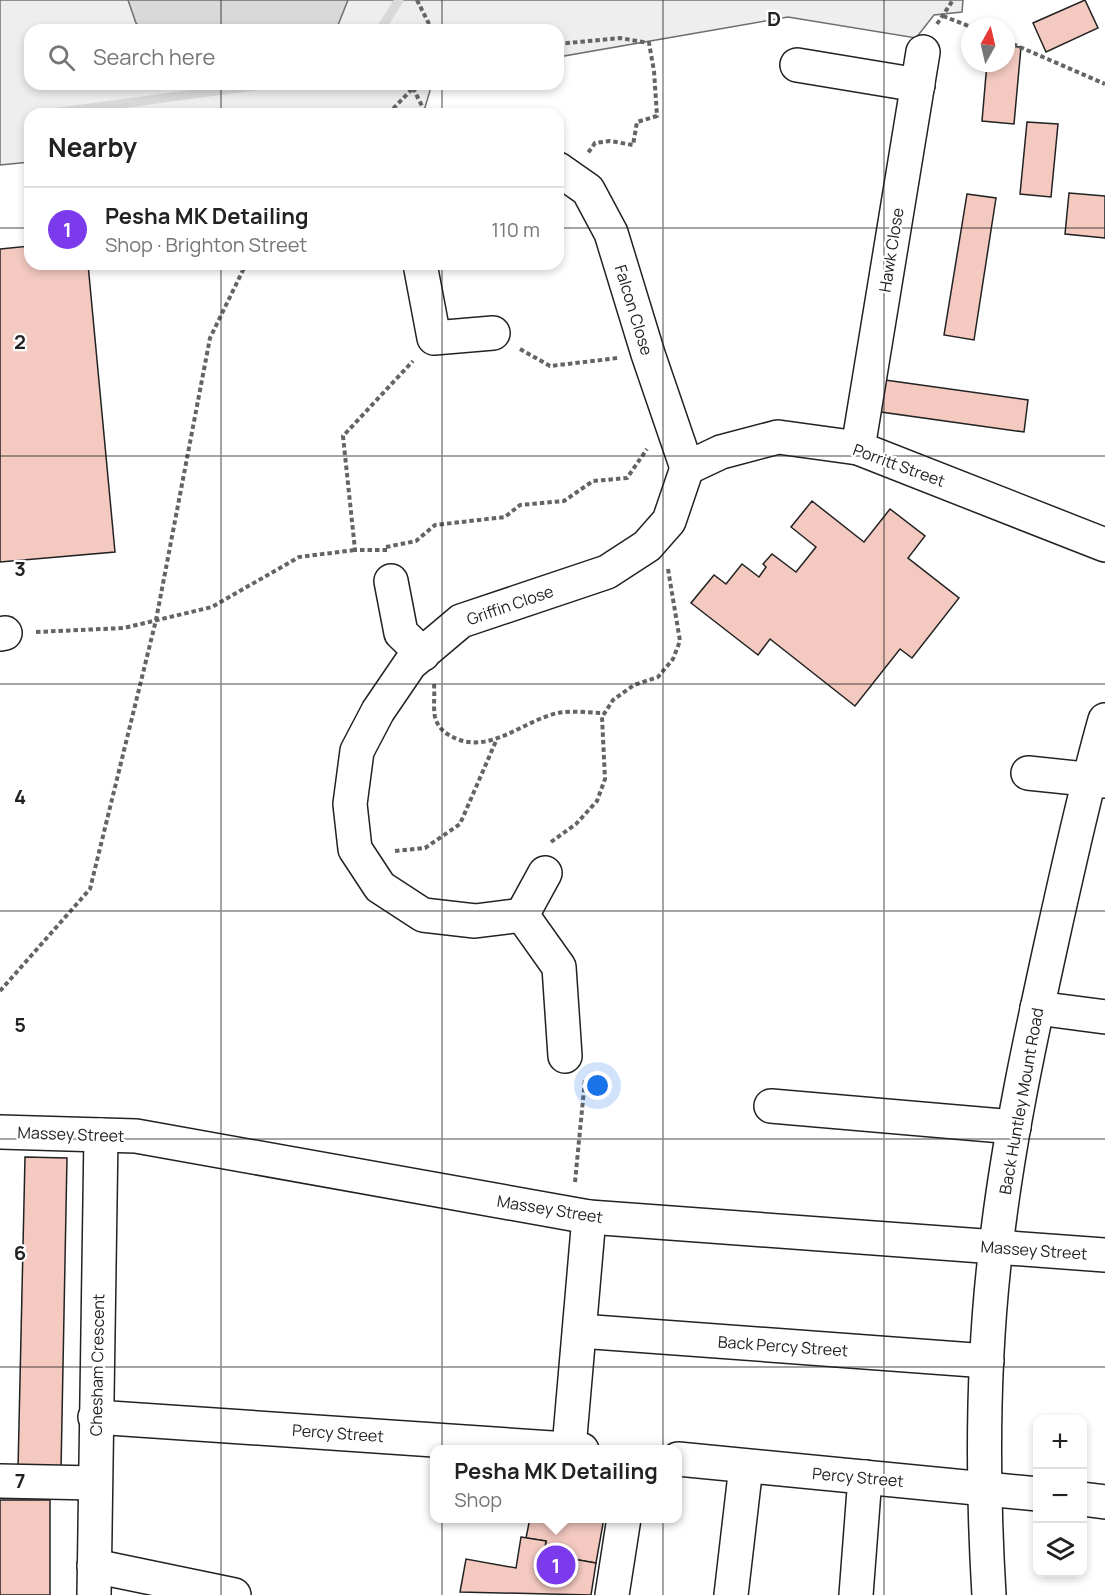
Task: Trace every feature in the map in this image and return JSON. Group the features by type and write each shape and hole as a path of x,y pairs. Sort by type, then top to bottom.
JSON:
{"street":[{"name":"Hawk Close","path":"858,448 923,52"},
{"path":"797,65 918,85"},
{"name":"Falcon Close","path":"565,173 588,190 611,233 648,354 687,468"},
{"path":"421,270 434,338 493,333"},
{"name":"Porritt Street","path":"687,468 721,452 778,436 858,448 1105,545"},
{"name":"Griffin Close","path":"522,915 476,921 423,915 380,887 355,849 350,804 357,751 378,711 410,664 461,621 608,572 653,539 669,521 687,468"},
{"path":"391,580 402,633 423,654"},
{"name":"Back Huntley Mount Road","path":"989,1595 983,1489 987,1361 996,1248 1014,1127 1036,1008 1096,781 1105,720"},
{"path":"1028,773 1096,781"},
{"path":"545,873 522,915 559,967 565,1056"},
{"path":"1036,1008 1105,1017"},
{"path":"771,1106 1014,1127"},
{"name":"Massey Street","path":"0,1132 136,1136 581,1216 1105,1255"},
{"name":"Chesham Crescent","path":"94,1581 101,1135"},
{"path":"575,1445 580,1331 581,1216"},
{"name":"Back Percy Street","path":"580,1331 987,1361"},
{"name":"Percy Street","path":"95,1417 515,1445"},
{"name":"Percy Street","path":"682,1459 1033,1494"},
{"path":"731,1595 746,1466"},
{"path":"856,1595 865,1477"},
{"path":"0,1481 94,1484"},
{"path":"1087,1500 1105,1502"},
{"path":"612,1595 623,1523"},
{"path":"94,1581 234,1595"}],"path":[{"path":"417,0 429,24"},
{"path":"943,16 961,23"},
{"path":"564,43 620,38 649,43 654,71 657,116 637,122 633,145 610,141 595,143 565,173"},
{"path":"1015,45 1105,84"},
{"path":"394,108 410,90"},
{"path":"413,90 423,108"},
{"path":"0,991 90,889 156,620 210,338 243,270"},
{"path":"493,333 550,366 648,354"},
{"path":"355,550 344,436 434,338"},
{"path":"2,634 124,628 212,606 299,557 386,548 416,541 435,525 505,517 520,505 564,501 593,481 627,478 658,431 673,427"},
{"path":"545,873 534,862 543,848 576,824 597,801 605,779 602,717 613,700 633,685 658,677 673,659 681,641 668,570 668,557 653,539"},
{"path":"386,548 391,580"},
{"path":"423,654 434,672 435,717 441,730 456,739 476,743 496,740 534,721 560,713 605,713"},
{"path":"364,862 382,852 425,848 460,824 496,740"},
{"path":"565,1056 585,1079 581,1216"}],"shaded area":[{"path":"0,0 963,0 962,12 934,15 916,38 788,17 564,56 564,24 24,24 24,90 430,90 425,108 24,108 24,163 0,165"},
{"path":"128,0 348,0 338,24 136,23"}],"building":[{"path":"1085,0 1098,28 1046,52 1033,23"},
{"path":"1015,47 1021,47 1014,124 982,121 986,72 1015,72"},
{"path":"1027,122 1058,124 1051,197 1020,194"},
{"path":"1069,193 1105,196 1105,238 1065,234"},
{"path":"967,194 996,198 974,340 944,335"},
{"path":"24,247 24,270 89,270 115,552 0,562 0,249"},
{"path":"885,380 1028,400 1024,432 881,412"},
{"path":"812,501 864,542 890,509 925,536 908,558 959,598 912,658 900,649 855,706 770,639 758,655 691,603 714,575 726,584 742,564 759,577 766,567 763,564 772,554 796,572 816,547 791,527"},
{"path":"25,1157 67,1158 61,1470 18,1469"},
{"path":"0,1500 50,1500 50,1595 0,1595"},
{"path":"529,1523 603,1523 596,1563 544,1554 546,1541 526,1538"},
{"path":"521,1537 546,1541 544,1554 596,1563 591,1595 460,1592 466,1559 516,1568"}],"waterway":[{"path":"384,24 399,0"},
{"path":"90,108 224,90"}],"place":[{"name":"Pesha MK Detailing","path":"556,1565"}]}
